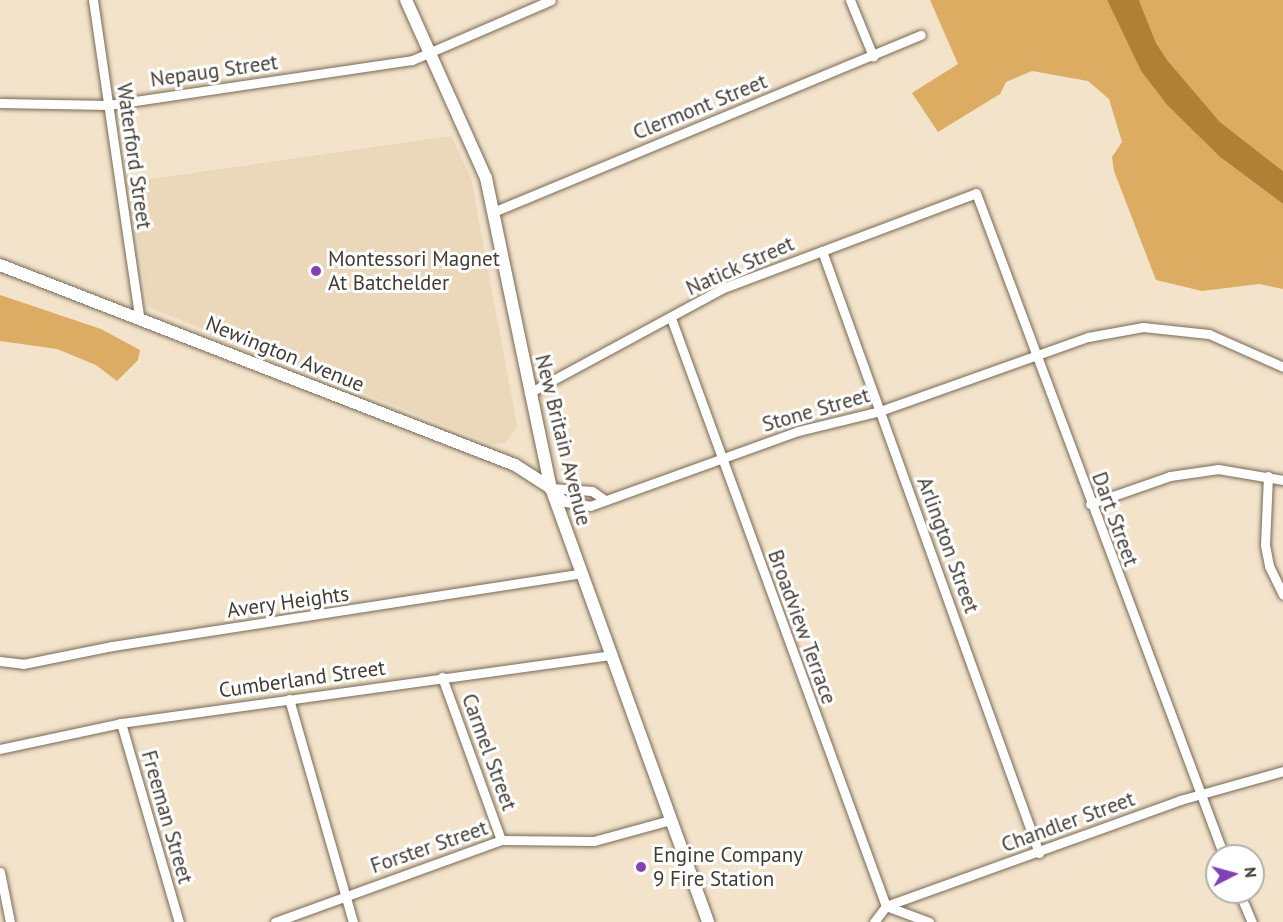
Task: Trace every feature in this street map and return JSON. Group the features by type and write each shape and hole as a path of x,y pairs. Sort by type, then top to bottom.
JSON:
{"main road":[{"name":"New Britain Avenue","path":"406,0 474,145 493,212 529,393 551,488 708,922"},
{"name":"Newington Avenue","path":"0,265 516,465 551,488"}],"street":[{"name":"Waterford Street","path":"93,0 139,317"},
{"name":"Nepaug Street","path":"0,103 108,105 412,60 551,0"},
{"path":"850,0 873,56"},
{"name":"Clermont Street","path":"493,212 921,35"},
{"name":"Natick Street","path":"529,393 721,289 976,193"},
{"name":"Dart Street","path":"976,193 1198,795 1219,844"},
{"name":"Arlington Street","path":"822,250 1039,852"},
{"name":"Broadview Terrace","path":"671,318 720,458 886,906"},
{"name":"Stone Street","path":"551,488 566,502 590,506 798,431 880,411 1088,337 1146,327 1209,334 1283,367"},
{"path":"1090,504 1170,476 1218,469 1283,480"},
{"path":"1268,476 1264,545 1269,566 1283,595"},
{"path":"551,488 592,491 605,500"},
{"name":"Avery Heights","path":"0,661 23,664 112,646 581,573"},
{"name":"Cumberland Street","path":"0,749 121,723 611,655"},
{"name":"Carmel Street","path":"442,677 501,840"},
{"path":"289,699 353,922"},
{"name":"Freeman Street","path":"121,723 179,922"},
{"name":"Chandler Street","path":"886,906 1198,795 1283,771"},
{"name":"Forster Street","path":"274,922 501,840 594,841 671,820"},
{"path":"0,872 10,922"},
{"path":"1244,904 1252,922"},
{"path":"874,922 886,906 929,922"}],"shaded area":[{"path":"930,0 1107,0 1141,71 1167,105 1220,157 1283,204 1283,289 1259,284 1202,291 1156,280 1114,171 1112,157 1122,142 1109,99 1088,81 1032,71 1006,82 1000,94 938,132 912,93 958,64"},
{"path":"1107,0 1139,0 1156,43 1168,61 1220,122 1283,171 1283,204 1220,157 1167,105 1141,71"},
{"path":"1139,0 1283,0 1283,171 1220,122 1168,61 1156,43"},
{"name":"Montessori Magnet At Batchelder","path":"451,136 471,178 517,426 506,443 492,444 148,307 130,182"},
{"path":"0,295 101,329 140,350 138,360 117,381 96,365 57,349 0,341"}],"place":[{"name":"Montessori Magnet At Batchelder","path":"316,271"},
{"name":"Engine Company 9 Fire Station","path":"641,867"}]}
